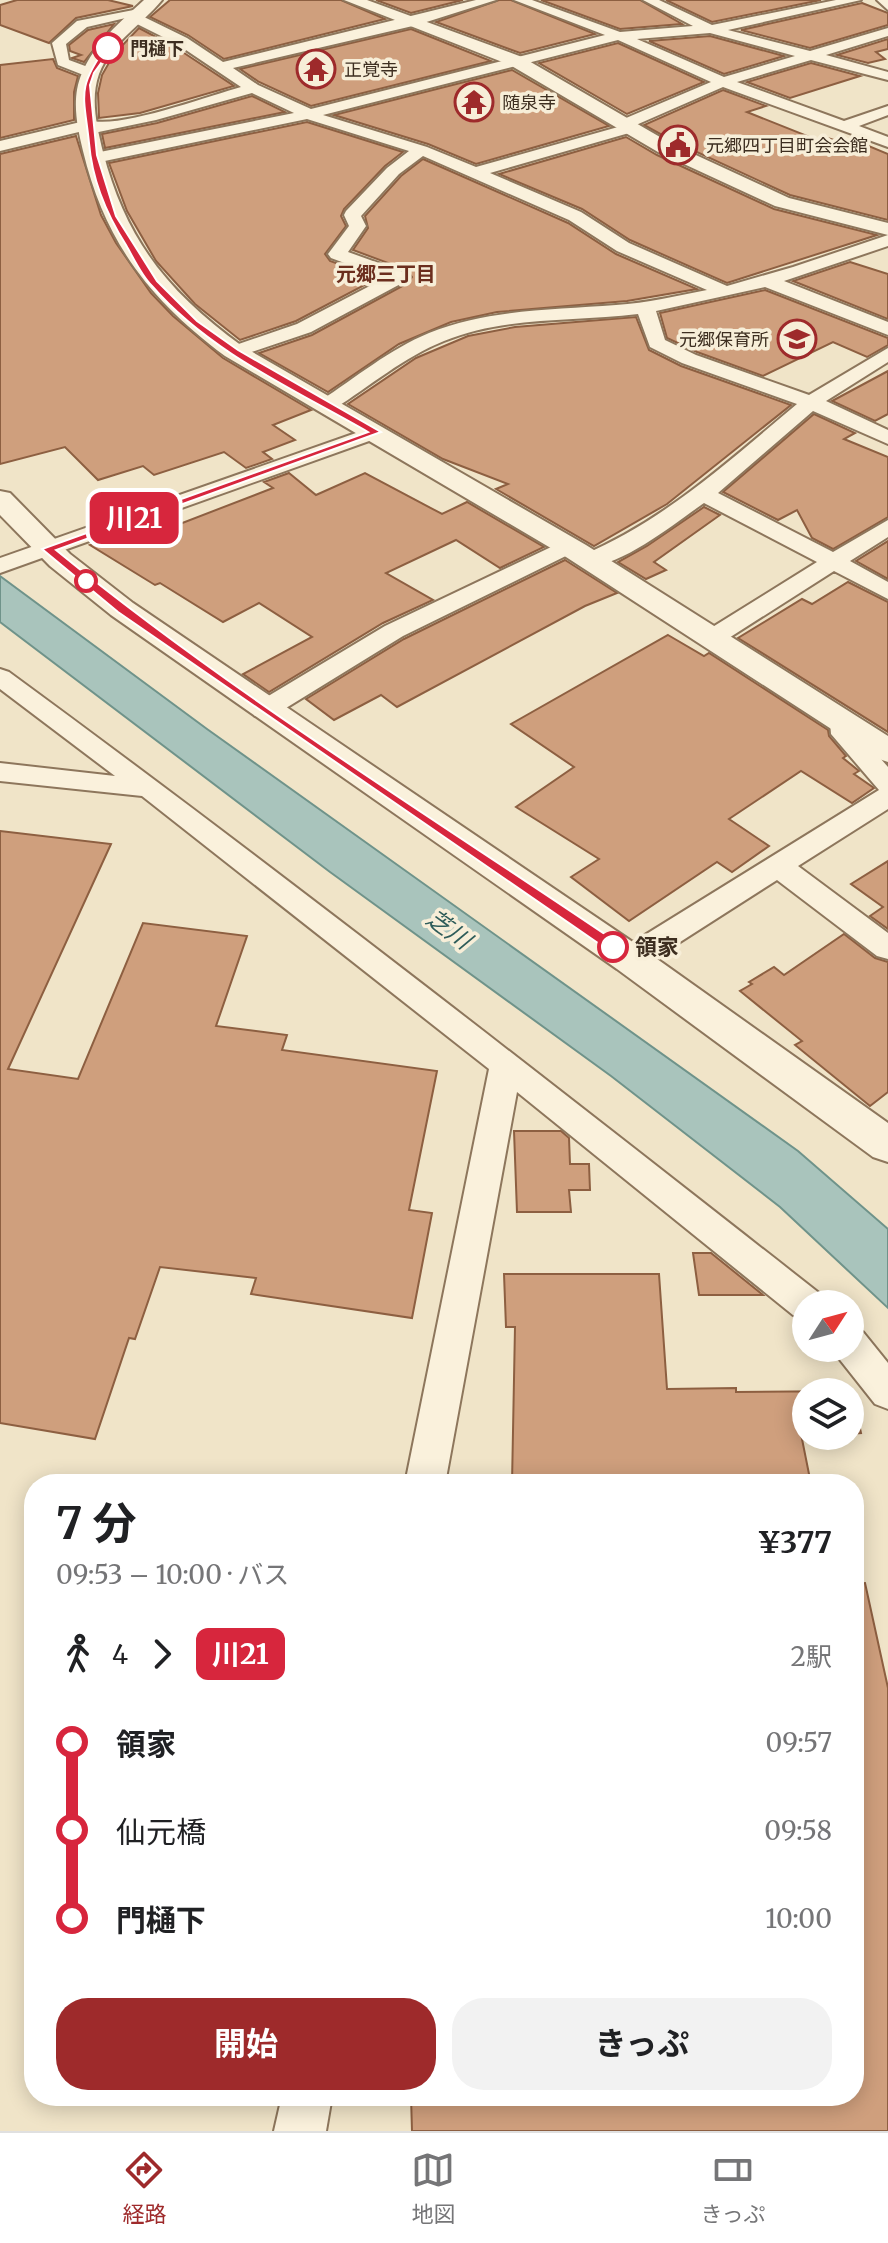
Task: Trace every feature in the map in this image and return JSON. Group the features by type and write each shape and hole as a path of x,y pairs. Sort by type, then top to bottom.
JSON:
{"street":[{"path":"352,0 516,61 682,156 782,202 888,229"},
{"path":"220,67 490,0"},
{"path":"520,0 619,36 723,82 888,142"},
{"path":"649,0 710,29 888,76"},
{"path":"95,158 309,114 619,36 710,29 855,0"},
{"path":"883,0 888,6"},
{"path":"145,9 182,41 253,88 309,114 421,150 475,172 575,216 615,243 724,291"},
{"path":"145,9 91,73 86,99 95,158 112,216 153,283 194,323 234,352 580,553 888,751"},
{"path":"91,73 63,62 59,43 82,24 145,9"},
{"path":"475,172 628,126 723,82 888,32"},
{"path":"0,146 89,127 129,125 155,114 253,88"},
{"path":"845,126 888,110"},
{"path":"234,352 304,328 400,277 337,254 358,226 352,215 393,171 421,150"},
{"path":"327,405 438,336 520,317 645,307 724,291 846,256 888,240"},
{"path":"764,280 888,329"},
{"path":"645,307 657,343 689,359 811,402 888,438"},
{"path":"264,710 394,631 580,553 628,544 703,494 811,402 888,354"},
{"path":"0,566 376,432"},
{"path":"703,494 792,538 888,592"},
{"path":"0,499 39,552 264,710 630,959 888,1145"},
{"path":"712,638 888,527"},
{"path":"0,677 149,788 506,1065 792,1293"},
{"path":"843,722 844,734 888,784"},
{"path":"0,772 149,788"},
{"path":"630,959 888,797"},
{"path":"777,865 888,948"},
{"path":"427,1474 506,1065"},
{"path":"864,1362 888,1392"},
{"path":"300,2131 305,2106"}],"green space":[{"path":"513,65 571,100 533,109 357,114 336,121 322,116"}],"water":[{"name":"芝川","path":"0,576 207,729 798,1151 888,1229 888,1308 780,1207 611,1076 330,872 0,622"}],"building":[{"path":"17,0 108,0 133,6 76,18 49,43 0,25 0,5"},
{"path":"170,0 341,0 385,19 224,59 188,35 150,17"},
{"path":"376,0 463,0 411,13"},
{"path":"499,0 511,0 595,34 520,53 436,22"},
{"path":"541,0 640,0 682,24 620,29"},
{"path":"666,0 821,0 712,22"},
{"path":"862,3 888,13 888,25 810,48 741,30"},
{"path":"114,24 84,62 72,58 81,55 70,51 69,45 88,30"},
{"path":"139,28 175,47 234,86 140,113 99,118 98,93 102,75 114,54"},
{"path":"411,29 491,61 311,106 259,82 240,69"},
{"path":"710,36 784,56 724,74 649,41"},
{"path":"888,39 888,49 876,52 885,59 868,63 837,55"},
{"path":"618,43 704,82 627,114 539,63"},
{"path":"53,59 57,68 78,76 74,92 74,120 0,138 0,65"},
{"path":"811,63 860,76 790,98 747,82"},
{"path":"512,70 609,126 476,164 428,144 334,115"},
{"path":"723,90 766,106 747,112 817,140 825,137 855,147 864,144 888,154 888,220 790,195 644,125"},
{"path":"252,96 285,112 105,148 102,134 157,123"},
{"path":"307,122 403,152 385,166 344,209 341,216 346,226 325,254 330,261 378,278 296,321 240,340 195,304 156,261 127,211 109,163"},
{"path":"76,136 101,215 116,243 151,293 223,358 311,410 273,425 295,440 263,452 272,459 246,468 224,452 154,475 143,466 98,480 65,447 0,464 0,154"},
{"path":"626,137 657,155 774,209 877,235 727,283 630,240 582,209 499,174"},
{"path":"423,159 568,223 616,254 697,289 627,301 497,312 451,322 399,344 328,392 259,353 312,335 408,283 412,277 407,270 353,250 368,228 365,216 401,176"},
{"path":"850,262 888,274 888,319 793,281"},
{"path":"765,290 888,338 888,345 867,357 833,342 763,376 667,338 660,313"},
{"path":"636,317 649,350 681,366 791,405 667,504 594,546 496,489 508,484 443,459 348,404 416,358 468,336 515,327"},
{"path":"888,371 888,414 875,421 832,401"},
{"path":"814,414 855,433 844,439 888,457 888,517 833,549 812,538 797,510 778,520 723,492"},
{"path":"289,473 316,495 365,473 442,514 467,502 544,547 500,568 456,540 386,573 433,600 383,623 269,692 243,674 312,637 259,603 223,622 90,545 137,529 146,537 273,488 264,482"},
{"path":"704,507 720,515 654,562 666,570 646,579 618,562 647,546"},
{"path":"888,541 888,579 856,561"},
{"path":"565,560 617,593 585,606 397,707 381,695 334,720 306,699 404,639"},
{"path":"848,582 888,602 888,732 738,638 802,599 812,604"},
{"path":"668,635 704,656 709,653 828,730 829,736 846,756 843,758 859,771 854,774 874,788 852,803 801,771 729,819 769,846 732,872 717,862 629,921 571,877 599,859 516,807 574,767 511,724"},
{"path":"0,831 111,844 8,1069 78,1079 143,923 247,936 216,1026 287,1035 282,1050 437,1071 409,1210 432,1213 412,1318 251,1294 256,1278 160,1267 135,1339 129,1338 95,1439 0,1423"},
{"path":"888,861 888,929 870,916 883,907 851,884"},
{"path":"844,934 875,958 888,962 888,1092 870,1106 795,1045 802,1041 740,991 774,967 784,975"},
{"path":"514,1131 561,1131 569,1138 570,1164 589,1164 590,1190 569,1190 571,1212 517,1212"},
{"path":"693,1253 711,1253 763,1295 699,1295"},
{"path":"504,1274 659,1274 667,1389 792,1392 792,1450 804,1450 809,1474 512,1474 515,1327 506,1327"},
{"path":"864,1583 888,1688 888,2131 412,2131 411,2106 864,2106"}],"bus line":[{"name":"川21","path":"108,48 91,73 87,85 89,129 112,216 153,283 175,307 234,352 376,432 48,549 122,609 264,710 613,947"}],"place":[{"name":"門樋下","path":"108,48"},
{"name":"正覚寺","path":"316,69"},
{"name":"随泉寺","path":"474,102"},
{"name":"元郷四丁目町会会館","path":"678,145"},
{"name":"元郷保育所","path":"797,339"},
{"name":"領家","path":"613,947"}],"district":[{"name":"元郷三丁目","path":"386,273"}]}
